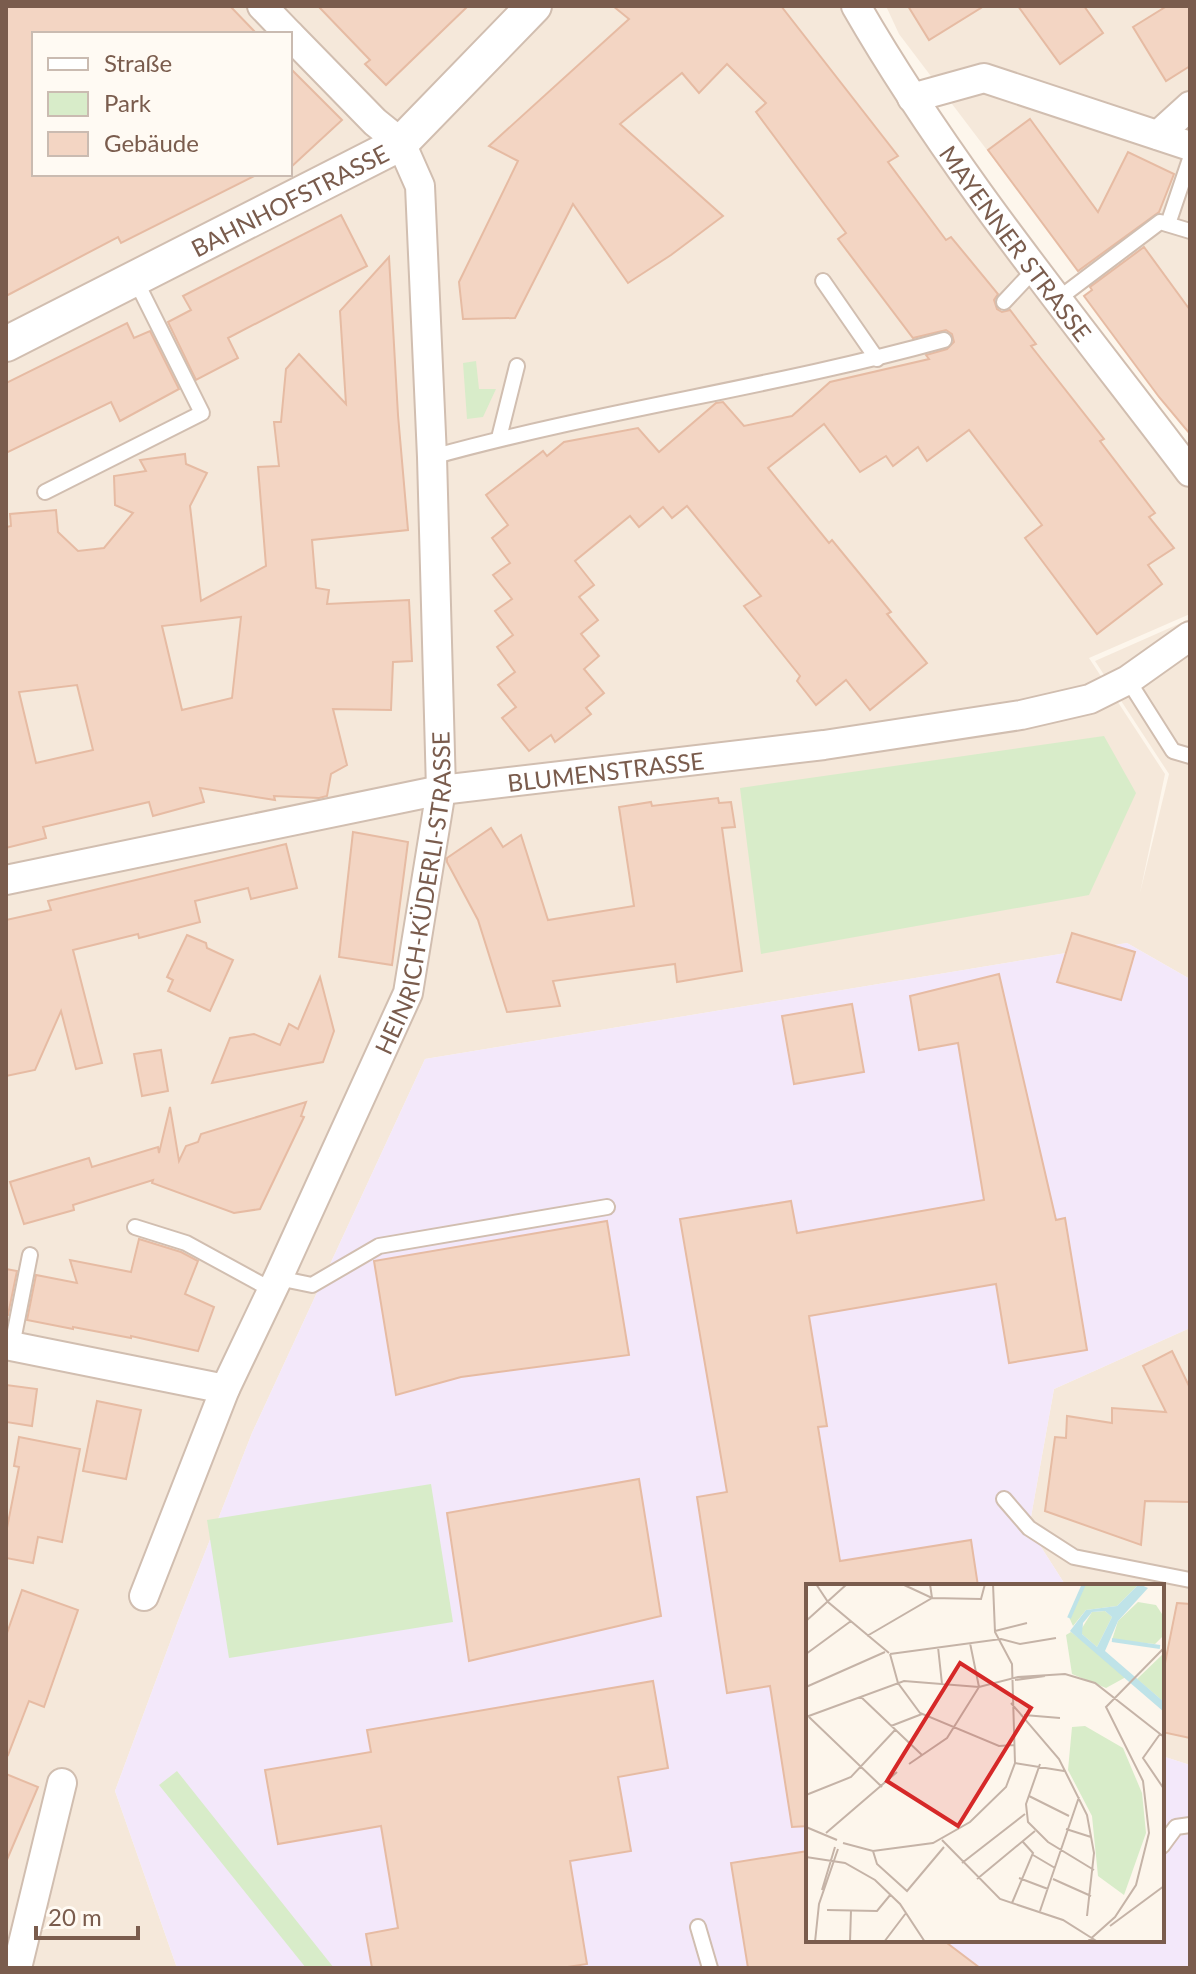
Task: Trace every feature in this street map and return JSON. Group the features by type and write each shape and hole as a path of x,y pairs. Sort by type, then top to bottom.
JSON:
{"street":[{"path":"262,6 288,32"},
{"name":"BAHNHOFSTRASSE","path":"6,344 401,143 534,6"},
{"name":"MAYENNER STRASSE","path":"856,6 912,98 997,218 1190,472"},
{"path":"292,36 375,122 401,143"},
{"path":"912,98 984,78 1190,146"},
{"path":"1158,135 1190,106"},
{"name":"HEINRICH-KÜDERLI-STRASSE","path":"144,1596 225,1389 408,993 441,790 432,457 420,186 401,143"},
{"name":"BLUMENSTRASSE","path":"6,880 441,790 824,745 1021,715 1090,699 1128,680 1190,636"},
{"path":"9,1345 225,1389"},
{"path":"17,1968 62,1783"}],"lane":[{"path":"1168,224 1190,159"},
{"path":"1058,299 1160,222 1190,231"},
{"path":"1004,302 1035,269"},
{"path":"45,492 202,413 135,279"},
{"path":"823,281 877,359"},
{"path":"432,457 499,438 877,359 944,340"},
{"path":"499,438 517,366"},
{"path":"1128,680 1173,751 1190,756"},
{"path":"135,1227 186,1243 275,1284 312,1285 379,1246 607,1207"},
{"path":"9,1345 30,1255"},
{"path":"1004,1499 1029,1528 1074,1557 1190,1580"},
{"path":"1164,1843 1176,1827 1190,1825"},
{"path":"698,1927 710,1968"}],"shaded area":[{"path":"6,6 845,6 1190,468 1190,614 1089,658 1165,774 1140,893 1169,774 1095,661 1190,619 1190,979 1127,943 425,1059 252,1433 115,1791 177,1968 6,1968"},
{"path":"886,6 1190,6 1190,418 899,34"},
{"path":"1127,943 1190,979 1190,1328 1054,1389 1029,1528 1065,1584 806,1584 806,1942 1164,1942 1164,1757 1190,1765 1190,1968 177,1968 115,1791 252,1433 425,1059"},
{"path":"1190,1328 1190,1765 1164,1757 1164,1584 1065,1584 1029,1528 1054,1389"}],"green space":[{"path":"476,361 479,389 496,389 483,417 467,419 463,363"},
{"path":"1104,736 1136,793 1089,895 761,954 740,788"},
{"path":"431,1484 453,1622 229,1658 207,1520"},
{"path":"177,1771 334,1968 306,1968 159,1785"}],"building":[{"path":"6,6 230,6 255,32 32,32 32,176 254,176 121,243 118,237 6,296"},
{"path":"318,6 468,6 386,85 365,64 370,60"},
{"path":"613,6 781,6 898,156 888,162 946,240 951,237 998,294 994,300 997,309 1002,312 1010,310 1036,344 1031,346 1104,439 1100,441 1155,513 1149,517 1174,548 1148,565 1162,584 1097,634 1025,538 1042,525 969,430 927,461 918,447 893,466 886,456 860,472 824,424 768,468 891,612 887,614 927,663 870,710 846,680 816,705 797,681 800,676 744,606 761,596 687,506 672,518 663,507 639,527 630,516 575,561 594,585 579,597 598,620 581,634 599,656 584,669 604,693 586,708 591,714 555,742 551,735 529,751 502,718 516,707 498,685 515,672 497,647 513,635 495,611 512,599 493,575 510,563 492,538 508,525 486,495 543,451 547,456 564,442 638,428 659,452 716,403 723,402 744,426 792,416 830,382 929,359 926,355 947,349 954,342 952,334 946,330 913,338 838,239 846,233 756,112 766,103 727,64 699,93 682,73 620,124 723,216 628,283 573,204 515,318 463,319 459,282 518,161 489,146 629,19"},
{"path":"908,6 984,6 929,40"},
{"path":"1018,6 1084,6 1103,33 1060,64"},
{"path":"1167,6 1190,6 1190,66 1166,81 1133,27"},
{"path":"292,70 342,120 292,166"},
{"path":"1030,119 1098,212 1128,152 1174,174 1159,212 1078,271 988,150"},
{"path":"341,215 367,266 228,338 238,358 196,380 168,322 191,310 183,296"},
{"path":"1144,247 1190,310 1190,434 1084,296 1092,290 1090,287"},
{"path":"389,257 408,530 312,540 316,588 329,590 327,604 409,600 412,661 393,662 391,710 333,709 347,765 331,774 327,796 274,796 275,800 200,788 204,802 153,816 149,802 43,827 46,838 6,848 6,527 11,526 10,514 56,510 58,532 78,551 104,548 133,513 115,505 114,476 146,471 140,460 185,454 186,464 207,473 190,506 201,601 266,566 258,467 279,466 274,422 281,422 286,369 299,354 346,404 340,311","holes":["241,617 232,698 182,710 162,626","77,685 93,750 36,763 19,692"]},
{"path":"127,323 134,338 150,331 179,389 120,421 111,402 6,453 6,383"},
{"path":"718,798 719,803 731,802 735,827 722,828 742,971 677,982 675,964 553,981 560,1006 507,1012 478,920 447,858 491,828 503,847 521,835 548,920 634,906 619,807"},
{"path":"353,832 408,842 392,965 339,957"},
{"path":"286,844 297,888 251,899 248,888 195,901 200,922 139,938 138,934 73,950 102,1063 76,1069 61,1011 35,1070 6,1076 6,920 51,910 48,901"},
{"path":"1072,933 1135,952 1121,1000 1057,982"},
{"path":"187,935 233,960 210,1011 168,991 173,980 167,977"},
{"path":"999,974 1056,1220 1065,1218 1087,1350 1009,1363 996,1284 809,1316 827,1426 818,1427 840,1561 971,1540 978,1584 806,1584 806,1826 792,1827 770,1686 727,1693 697,1497 727,1492 680,1219 791,1201 797,1233 984,1200 958,1043 919,1050 910,996"},
{"path":"320,977 334,1031 323,1062 212,1083 230,1038 254,1034 280,1045 289,1024 298,1029"},
{"path":"852,1004 864,1072 794,1084 782,1016"},
{"path":"161,1050 168,1091 142,1096 134,1054"},
{"path":"306,1102 301,1116 304,1117 260,1209 234,1213 152,1183 153,1180 73,1205 74,1210 24,1224 10,1182 89,1158 92,1167 158,1147 159,1153 170,1107 179,1161 186,1146 198,1142 201,1134"},
{"path":"607,1221 629,1355 461,1377 396,1395 374,1261"},
{"path":"139,1239 181,1252 198,1261 185,1294 214,1307 198,1351 131,1336 27,1320 36,1275 77,1283 70,1260 131,1272"},
{"path":"6,1269 17,1271 8,1315 6,1315"},
{"path":"1172,1351 1190,1388 1190,1502 1145,1501 1141,1545 1045,1511 1055,1437 1066,1438 1067,1416 1112,1423 1112,1408 1166,1412 1143,1366"},
{"path":"6,1385 37,1389 32,1426 6,1422"},
{"path":"97,1401 141,1410 126,1479 83,1471"},
{"path":"19,1437 80,1449 62,1542 38,1537 33,1563 6,1558 6,1533 19,1467 14,1466"},
{"path":"639,1479 661,1616 469,1661 447,1513"},
{"path":"22,1590 78,1610 44,1707 29,1701 8,1755 6,1636"},
{"path":"1177,1603 1190,1604 1190,1738 1164,1732 1164,1668"},
{"path":"653,1681 668,1768 618,1777 631,1851 570,1861 587,1964 561,1968 372,1968 366,1934 398,1928 381,1826 278,1844 265,1770 371,1752 367,1730"},
{"path":"6,1774 38,1787 6,1862"},
{"path":"806,1851 806,1942 946,1942 980,1968 748,1968 731,1863"}]}
